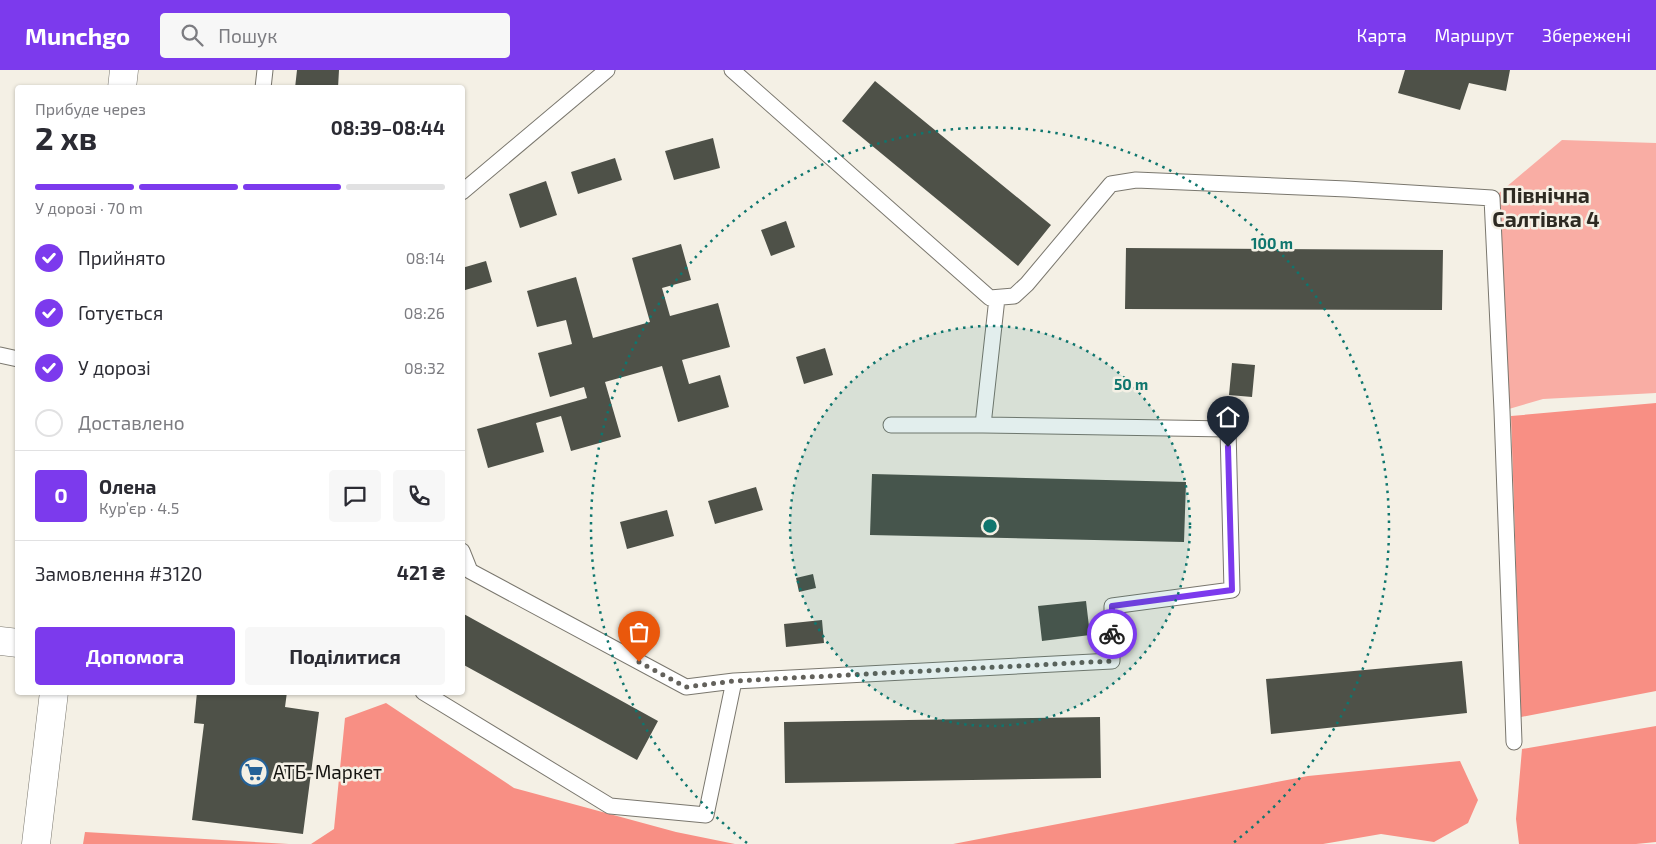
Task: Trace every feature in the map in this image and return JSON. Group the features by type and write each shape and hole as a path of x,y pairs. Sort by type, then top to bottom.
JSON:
{"main road":[{"path":"122,85 124,70"},
{"path":"0,641 15,643"},
{"path":"36,844 54,695"}],"lane":[{"path":"263,85 265,70"},
{"path":"465,189 607,70"},
{"path":"732,70 982,293 990,298 1014,296 1027,284 1111,184 1136,180 1347,189 1492,198 1514,742"},
{"path":"983,424 997,298"},
{"path":"0,355 15,358"},
{"path":"465,558 470,571 686,687 734,681 1112,661 1112,606 1232,590 1228,429 983,424 891,425"},
{"path":"427,695 610,806 706,815 734,681"}],"shaded area":[{"path":"1562,140 1656,143 1656,393 1543,399 1502,411 1492,199"},
{"path":"1656,403 1656,691 1521,717 1511,416"},
{"path":"386,703 514,788 676,832 735,844 311,844 334,829 345,718"},
{"path":"1656,726 1656,842 1636,844 1519,844 1516,819 1522,749"},
{"path":"1460,761 1478,800 1468,823 1434,842 1381,834 1323,844 953,844 1308,776"},
{"path":"85,832 289,844 83,844"}],"building":[{"path":"297,70 339,70 338,85 295,85"},
{"path":"1405,70 1510,70 1506,91 1469,83 1460,110 1398,93"},
{"path":"875,81 1051,225 1018,266 842,121"},
{"path":"713,138 720,168 674,180 665,151"},
{"path":"615,158 622,180 578,194 571,172"},
{"path":"546,181 557,215 520,228 509,194"},
{"path":"786,221 795,247 771,256 761,230"},
{"path":"681,244 691,280 662,288 670,316 718,303 730,347 682,360 689,384 720,375 729,407 678,422 662,366 605,382 621,437 571,451 561,416 536,423 544,452 488,468 477,429 587,398 584,387 550,397 538,353 572,344 566,320 537,327 527,291 576,277 593,338 650,322 632,258"},
{"path":"1126,248 1443,250 1442,310 1125,309"},
{"path":"486,261 492,282 465,290 465,267"},
{"path":"825,348 833,375 804,384 796,357"},
{"path":"1232,363 1255,365 1252,397 1229,395"},
{"path":"872,474 1186,482 1184,542 870,535"},
{"path":"756,487 763,510 715,524 708,501"},
{"path":"667,510 674,536 627,549 620,522"},
{"path":"813,574 816,588 799,592 796,578"},
{"path":"1086,601 1090,635 1042,641 1038,606"},
{"path":"465,615 658,721 637,760 465,666"},
{"path":"822,620 824,643 786,647 784,624"},
{"path":"1462,661 1467,713 1271,734 1266,679"},
{"name":"АТБ-Маркет","path":"197,695 287,695 285,707 319,712 303,834 192,820 204,724 194,723"},
{"path":"1100,717 1101,778 785,783 784,722"}],"way so far":[{"path":"639,662 686,687 734,681 1112,661 1112,634"}],"place":[{"name":"АТБ-Маркет","path":"254,772"}],"district":[{"name":"Північна Салтівка 4","path":"1546,208"}],"route":[{"path":"1112,634 1112,606 1232,590 1228,447"}]}
